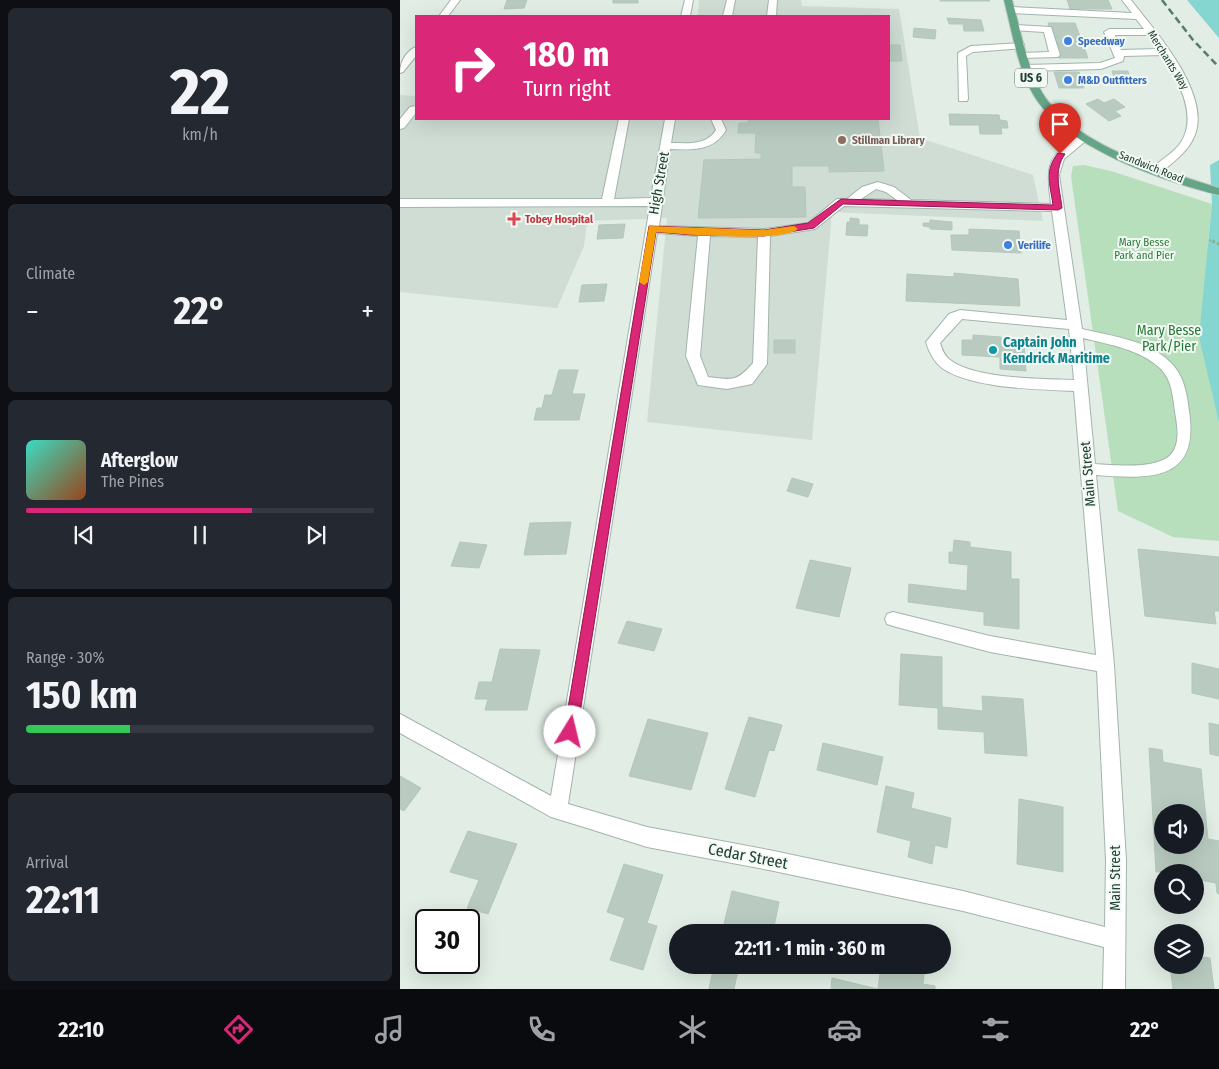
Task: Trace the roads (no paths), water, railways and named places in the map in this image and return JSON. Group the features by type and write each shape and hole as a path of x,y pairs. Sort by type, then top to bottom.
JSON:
{"main road":[{"name":"US 6","path":"1009,5 1026,68 1039,96 1063,122 1084,138"},
{"name":"Sandwich Road","path":"1084,138 1156,172 1219,192"}],"street":[{"path":"444,15 456,0"},
{"path":"686,15 690,0"},
{"path":"728,15 731,0"},
{"path":"772,15 773,0"},
{"path":"1042,0 1044,12"},
{"name":"Merchants Way","path":"1126,0 1164,52 1188,90 1192,104 1192,131 1186,143 1156,172"},
{"path":"1009,5 1044,12 1139,16"},
{"path":"963,99 961,55 972,49 1022,51 1055,55 1048,29 1016,28"},
{"path":"1026,68 1101,66 1120,59 1109,32 1150,32"},
{"path":"400,70 415,51"},
{"path":"1117,53 1164,52"},
{"path":"400,126 415,109"},
{"path":"607,202 624,120"},
{"name":"High Street","path":"558,810 670,120"},
{"path":"666,146 698,146 710,141 721,130 716,120"},
{"name":"Main Street","path":"1084,138 1060,154 1054,163 1053,175 1075,329 1081,386 1104,665 1116,860 1114,989"},
{"path":"850,202 865,189 879,184 891,188 906,202"},
{"path":"400,203 656,202"},
{"path":"652,228 704,232 764,233 811,226 841,202 906,202 1058,208"},
{"path":"704,232 694,356 703,381 728,384 747,380 760,364 764,233"},
{"path":"1081,386 979,377 947,365 936,354 933,342 954,317 960,314 1075,329 1120,342 1142,351 1164,364 1174,375 1183,413 1183,447 1179,455 1173,461 1147,470 1133,472 1088,468"},
{"path":"894,619 990,644 1104,665"},
{"name":"Cedar Street","path":"400,723 558,810 647,837 769,860 963,901 1114,940"}],"water":[{"path":"1187,0 1219,0 1219,38"},
{"path":"1219,160 1219,423 1199,337 1212,204 1210,165"}],"railway":[{"path":"1162,0 1193,40 1219,67"}],"place":[{"name":"Speedway","path":"1068,41"},
{"name":"M&D Outfitters","path":"1068,80"},
{"name":"Stillman Library","path":"842,140"},
{"name":"Tobey Hospital","path":"514,219"},
{"name":"Verilife","path":"1008,245"},
{"name":"Captain John Kendrick Maritime","path":"993,350"}],"park label":[{"name":"Mary Besse Park and Pier","path":"1144,248"},
{"name":"Mary Besse Park/Pier","path":"1169,338"}]}
